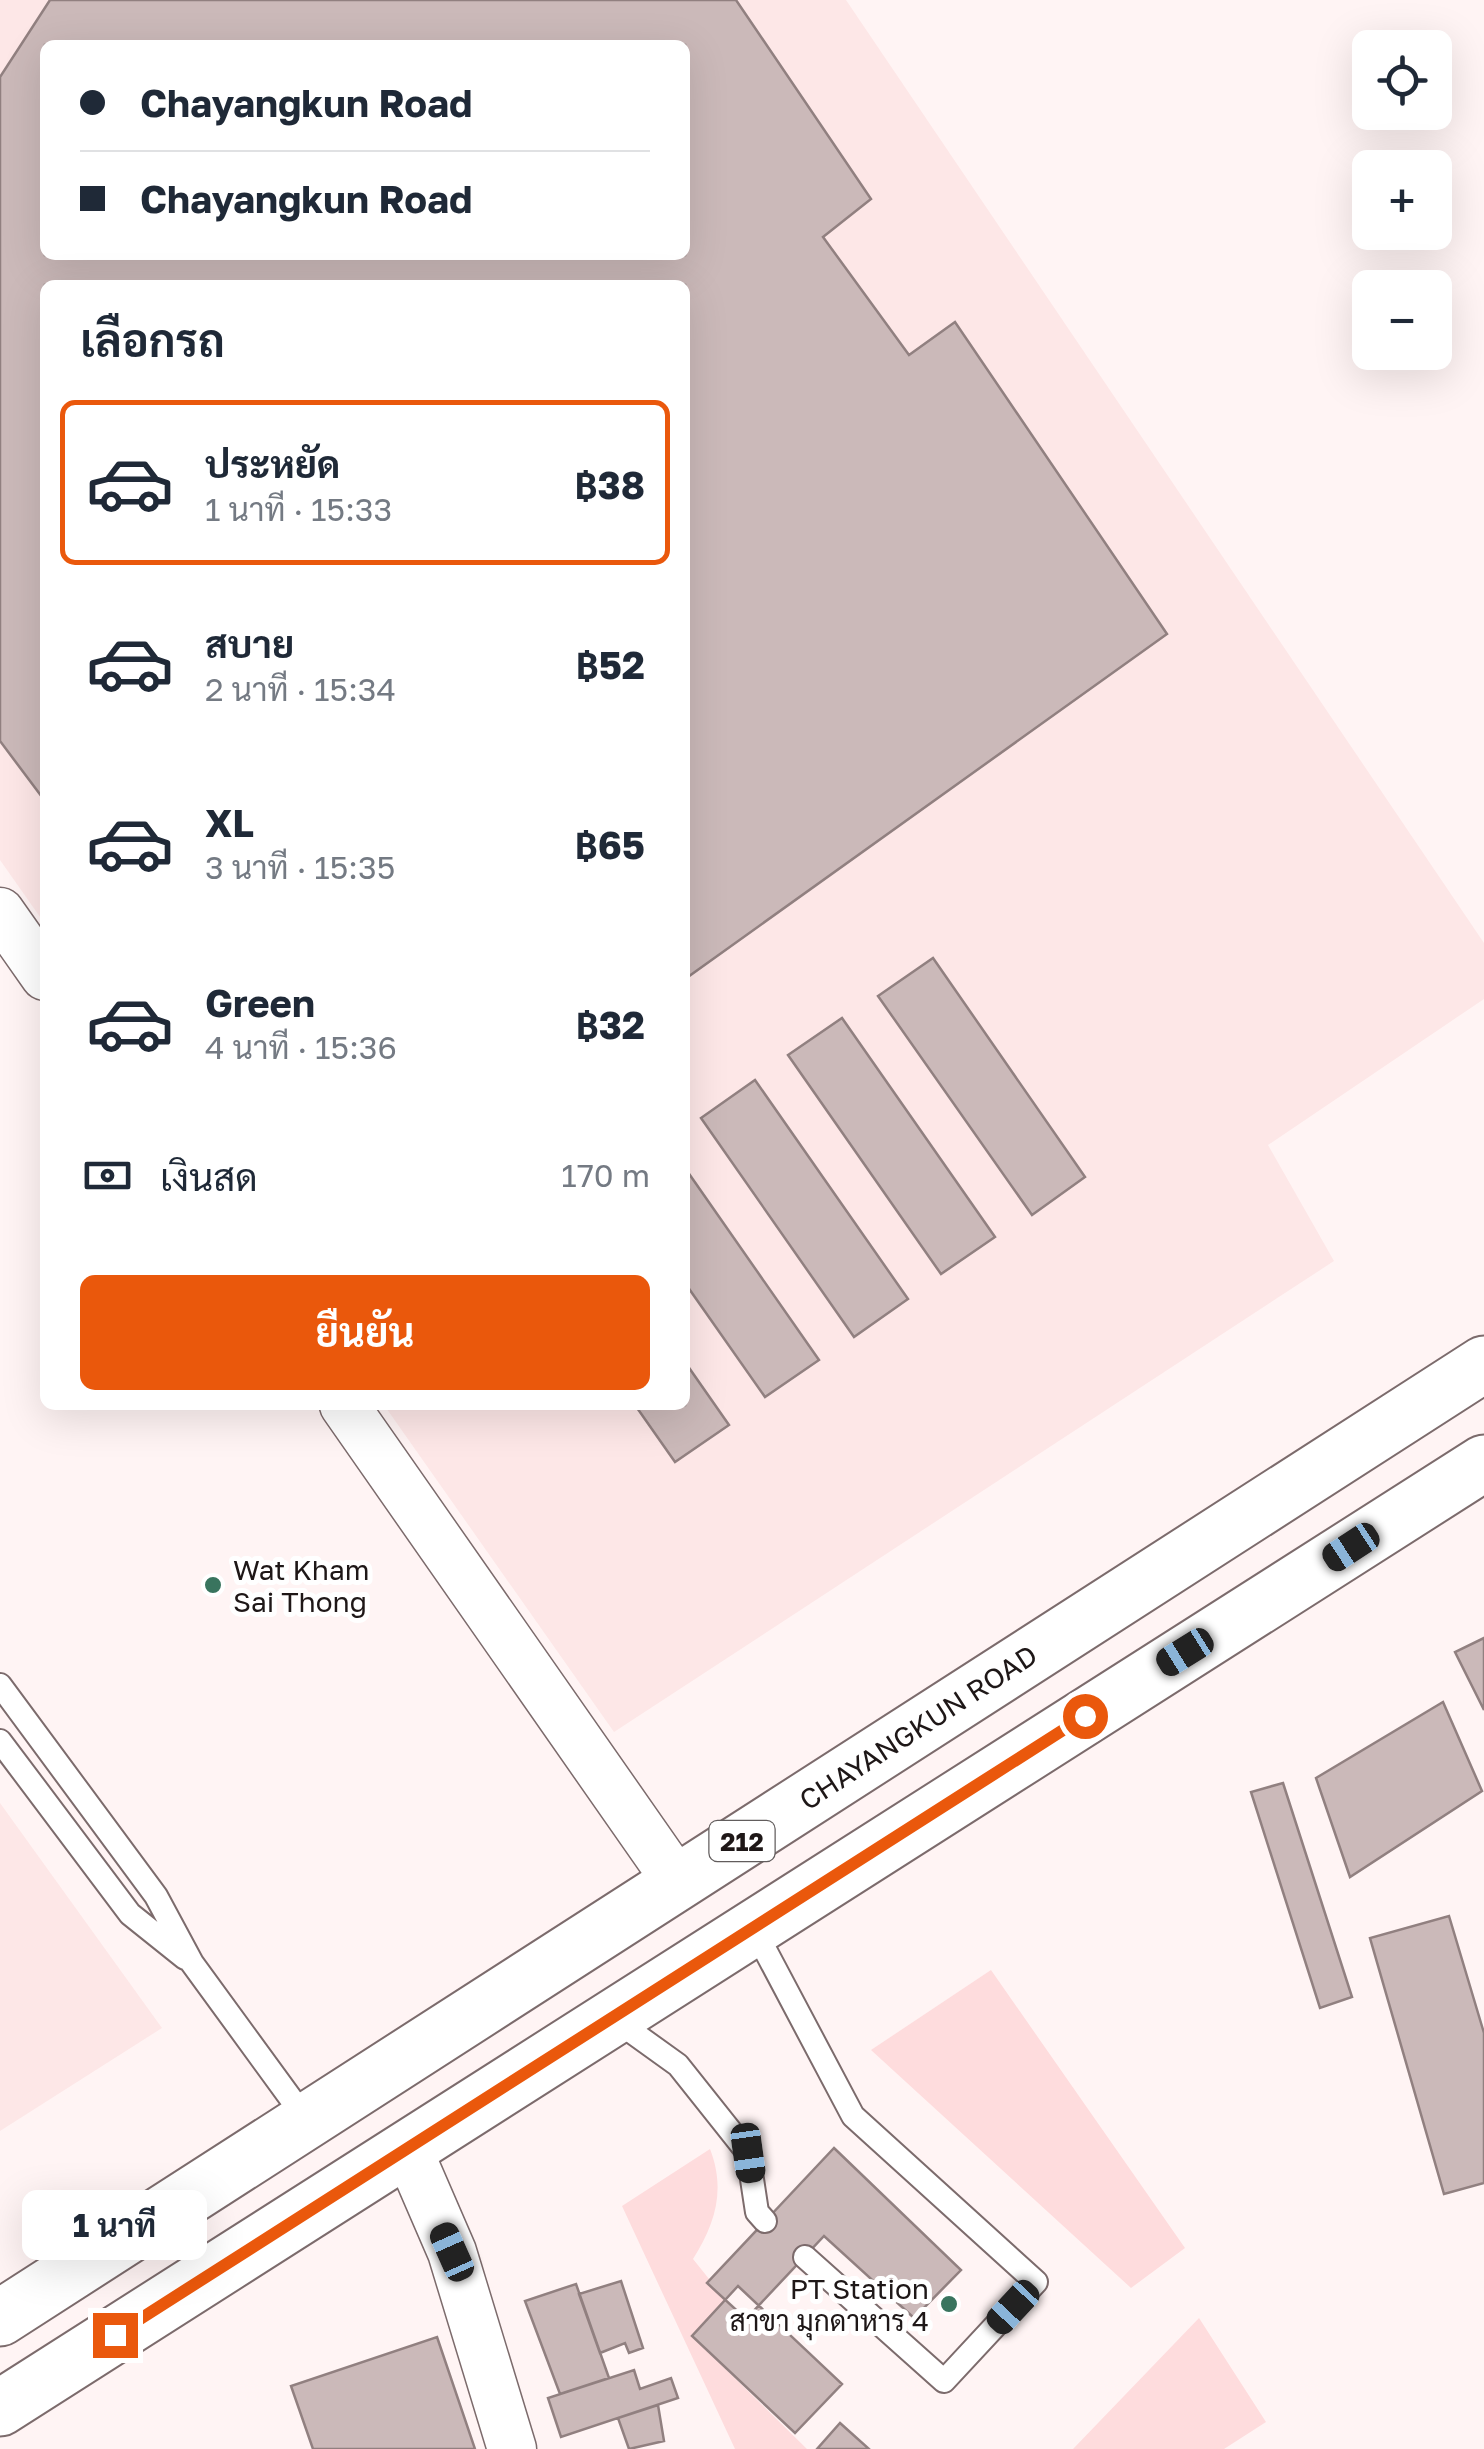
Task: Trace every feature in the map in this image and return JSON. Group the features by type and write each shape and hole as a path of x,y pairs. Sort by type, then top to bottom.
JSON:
{"main road":[{"name":"CHAYANGKUN ROAD","path":"0,2318 1484,1364"},
{"path":"0,2408 1484,1463"}],"street":[{"path":"0,912 40,969"},
{"path":"347,1410 678,1883"},
{"path":"407,2148 452,2252 512,2449"}],"lane":[{"path":"0,1685 156,1896 192,1963 308,2122"},
{"path":"0,1741 130,1914 192,1963"},
{"path":"753,1926 853,2116 1036,2282 944,2381 804,2257"},
{"path":"612,2017 678,2064 748,2153 757,2212 765,2222"}],"shaded area":[{"path":"0,0 846,0 1484,943 1484,999 1268,1145 1334,1261 614,1732 388,1410 690,1410 690,280 40,280 40,917 0,860"},
{"path":"0,1803 162,2028 0,2131"},
{"path":"991,1970 1185,2248 1131,2288 871,2050"},
{"path":"710,2149 717,2179 716,2206 693,2259 726,2300 692,2336 807,2449 735,2449 622,2206"},
{"path":"1199,2318 1266,2422 1224,2449 1073,2449"}],"building":[{"path":"50,0 736,0 871,199 823,237 909,355 955,322 1167,634 690,975 690,280 40,280 40,794 0,741 0,77"},
{"path":"933,958 1085,1177 1032,1215 878,996"},
{"path":"842,1018 995,1237 941,1274 788,1055"},
{"path":"755,1080 908,1299 854,1337 701,1118"},
{"path":"690,1175 819,1360 765,1397 690,1290"},
{"path":"690,1369 729,1425 675,1462 639,1410 690,1410"},
{"path":"1484,1638 1484,1710 1455,1652"},
{"path":"1443,1702 1482,1791 1350,1877 1316,1778"},
{"path":"1283,1783 1352,1997 1320,2008 1251,1792"},
{"path":"1449,1916 1484,2033 1484,2183 1444,2194 1370,1938"},
{"path":"834,2148 961,2270 914,2318 824,2236 746,2319 707,2283"},
{"path":"621,2281 643,2348 629,2353 625,2343 600,2353 579,2294"},
{"path":"576,2284 609,2378 560,2394 525,2301"},
{"path":"738,2286 842,2384 795,2433 692,2336"},
{"path":"437,2337 475,2449 313,2449 291,2386"},
{"path":"634,2370 640,2389 671,2378 678,2398 561,2437 548,2398"},
{"path":"658,2405 664,2441 629,2449 618,2418"},
{"path":"840,2423 869,2449 817,2449"}],"place":[{"name":"Wat Kham Sai Thong","path":"213,1585"},
{"name":"PT Station สาขา มุกดาหาร 4","path":"949,2304"}],"route":[{"path":"115,2335 1085,1716"}]}
